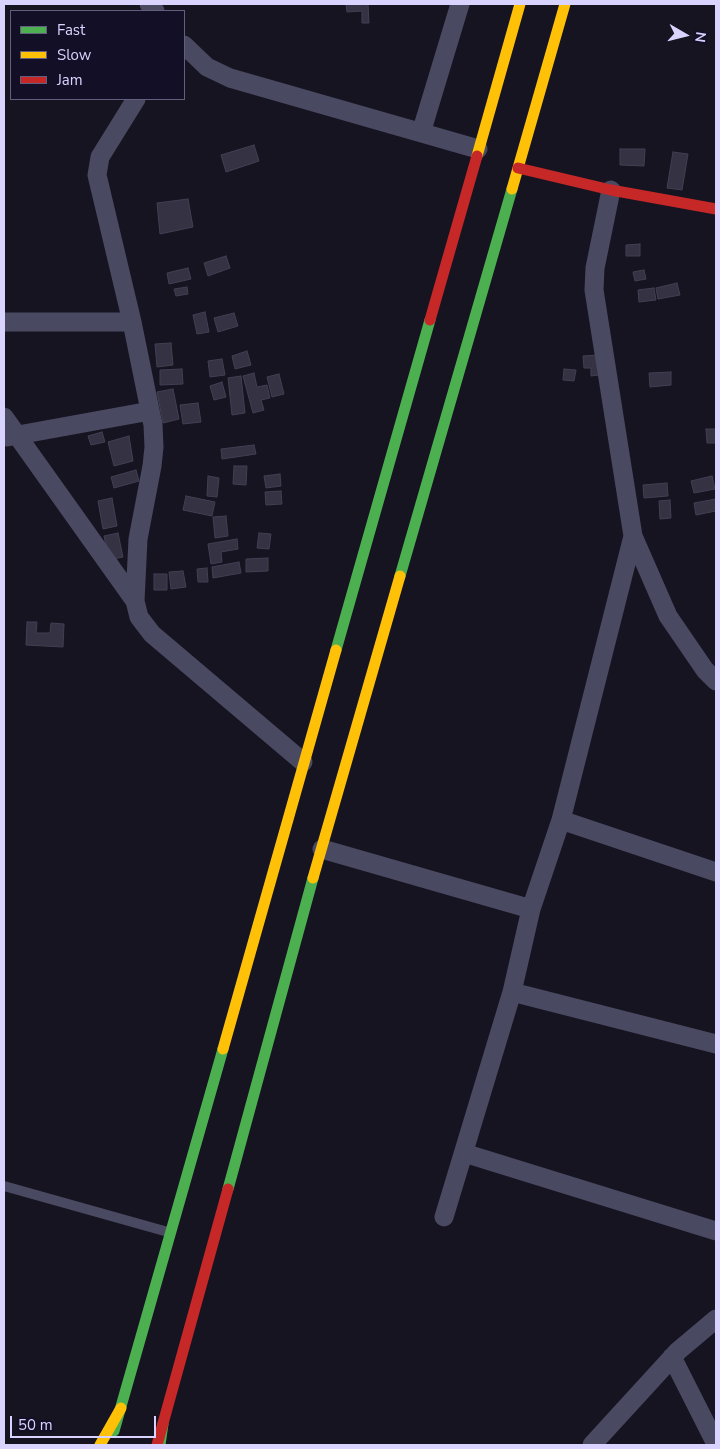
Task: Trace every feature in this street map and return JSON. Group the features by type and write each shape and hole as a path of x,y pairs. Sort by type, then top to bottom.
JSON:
{"main road":[{"path":"110,1445 172,1233 303,762 520,4"},
{"path":"158,1445 302,916 565,4"},
{"path":"518,168 612,190 716,209"},
{"path":"100,1445 121,1408"}],"street":[{"path":"422,133 460,4"},
{"path":"185,46 207,67 230,78 478,149"},
{"path":"135,100 100,157 97,175 132,322 153,425 154,447 148,490 139,530 135,601"},
{"path":"612,190 595,268 594,290 633,536 668,616 705,670 716,681"},
{"path":"4,322 132,322"},
{"path":"10,437 150,411"},
{"path":"4,417 10,437 135,601 140,617 152,634 303,762"},
{"path":"444,1217 512,992 531,909 561,820 633,536"},
{"path":"561,820 716,872"},
{"path":"322,850 531,909"},
{"path":"512,992 716,1044"},
{"path":"464,1152 716,1231"},
{"path":"592,1445 672,1358 716,1320"},
{"path":"672,1358 716,1444"}],"lane":[{"path":"4,1186 172,1233"}],"building":[{"path":"346,4 368,4 369,23 362,23 362,11 347,12"},
{"path":"254,145 259,161 226,172 221,155"},
{"path":"620,149 645,149 644,166 620,165"},
{"path":"673,152 688,154 682,190 667,188"},
{"path":"188,199 193,227 160,234 157,203"},
{"path":"640,244 640,256 626,256 626,245"},
{"path":"226,256 230,268 208,276 204,263"},
{"path":"188,268 191,279 169,284 167,273"},
{"path":"644,270 646,279 635,281 633,272"},
{"path":"677,283 680,295 658,299 656,288"},
{"path":"187,287 188,294 176,296 174,289"},
{"path":"654,288 656,300 639,302 638,290"},
{"path":"205,312 209,332 197,334 193,315"},
{"path":"234,313 238,326 218,332 214,318"},
{"path":"171,343 173,365 157,367 155,344"},
{"path":"247,351 251,365 235,369 232,356"},
{"path":"598,355 599,375 591,376 591,368 584,368 583,356"},
{"path":"222,359 225,375 210,377 208,361"},
{"path":"182,369 183,384 160,385 160,370"},
{"path":"564,369 576,370 574,381 563,380"},
{"path":"671,372 671,385 650,387 649,373"},
{"path":"254,373 257,387 267,385 270,398 261,400 264,410 253,413 243,376"},
{"path":"279,374 284,394 272,397 267,377"},
{"path":"241,376 245,413 232,415 228,378"},
{"path":"222,382 226,397 214,400 210,386"},
{"path":"173,389 179,419 163,423 157,392"},
{"path":"198,403 201,422 183,424 180,405"},
{"path":"706,429 716,429 716,443 707,443"},
{"path":"102,432 105,442 91,445 88,436"},
{"path":"129,436 133,461 114,466 108,442"},
{"path":"254,445 256,454 222,459 221,449"},
{"path":"234,466 247,466 246,485 233,484"},
{"path":"136,470 139,481 114,488 111,477"},
{"path":"280,474 281,486 266,488 264,476"},
{"path":"208,476 219,478 217,497 207,496"},
{"path":"712,476 715,489 694,493 691,481"},
{"path":"667,483 668,496 644,498 643,485"},
{"path":"281,491 282,504 266,505 265,492"},
{"path":"186,496 215,502 212,516 183,510"},
{"path":"112,498 117,526 103,529 98,501"},
{"path":"716,499 716,511 696,515 694,503"},
{"path":"670,500 671,518 660,519 659,501"},
{"path":"226,516 228,536 215,538 213,517"},
{"path":"118,533 123,557 109,560 104,536"},
{"path":"259,533 271,534 269,549 257,548"},
{"path":"237,539 238,549 221,552 222,562 211,564 208,544"},
{"path":"268,558 268,571 246,572 246,559"},
{"path":"239,562 241,573 213,578 212,567"},
{"path":"207,568 208,582 198,582 197,569"},
{"path":"183,571 186,587 171,589 169,572"},
{"path":"154,574 167,574 167,590 154,590"},
{"path":"27,622 37,622 36,633 50,633 51,623 64,624 63,647 26,645"}],"traffic: fast":[{"path":"400,576 512,189"},
{"path":"336,650 430,320"},
{"path":"228,1189 313,878"},
{"path":"114,1431 223,1049"},
{"path":"160,1445 163,1424"}],"traffic: slow":[{"path":"477,156 520,4"},
{"path":"512,189 565,4"},
{"path":"313,878 400,576"},
{"path":"223,1049 336,650"},
{"path":"100,1445 121,1408"}],"traffic: jam":[{"path":"430,320 477,156"},
{"path":"518,168 611,190 716,209"},
{"path":"157,1445 228,1189"}]}
